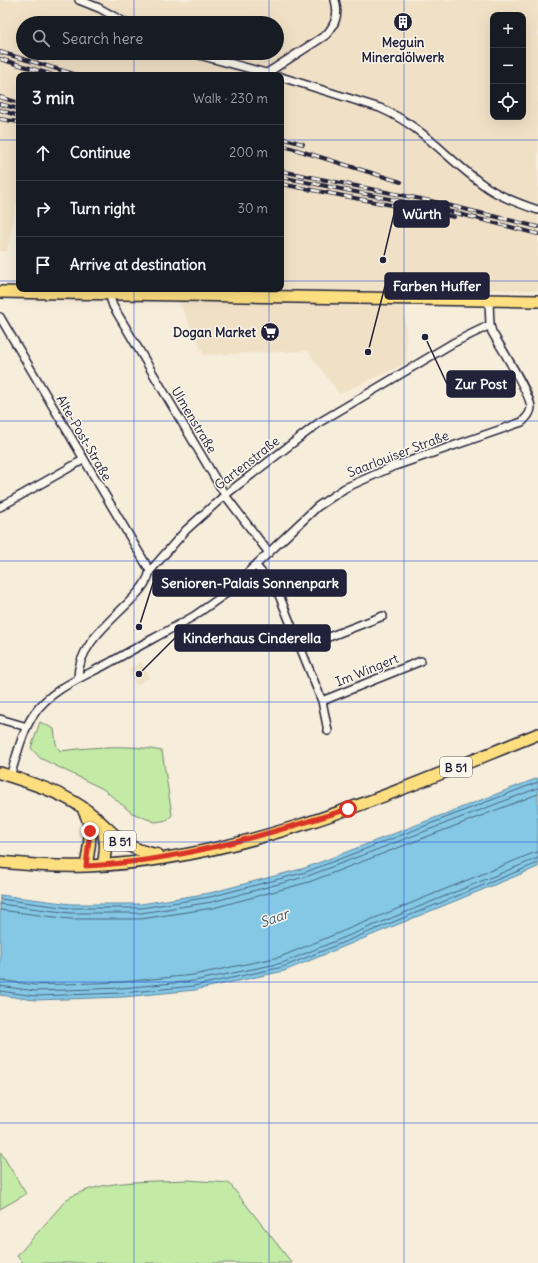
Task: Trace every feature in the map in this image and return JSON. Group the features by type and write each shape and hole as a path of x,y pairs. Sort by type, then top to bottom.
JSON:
{"main road":[{"path":"0,292 16,292"},
{"path":"72,292 109,294 536,302"},
{"name":"B 51","path":"0,862 41,866 103,865 169,857 254,838 348,809 538,734"},
{"name":"B 51","path":"5,774 51,790 82,807 115,837 129,847 142,852 169,857"},
{"name":"B 51","path":"82,807 89,823 90,831 86,866"},
{"name":"B 51","path":"101,824 106,835 103,865"}],"street":[{"path":"79,0 113,16"},
{"path":"273,72 326,35 333,28 337,18 335,0"},
{"path":"218,60 263,72"},
{"path":"284,78 380,108 394,114 427,136 488,188 502,197 538,210"},
{"name":"Ulmenstraße","path":"109,294 112,306 225,495 269,553"},
{"path":"489,301 490,325 534,407"},
{"name":"Alte-Post-Straße","path":"0,317 83,460 150,571"},
{"name":"Gartenstraße","path":"78,679 78,670 81,658 90,643 137,594 150,571 186,530 225,495 320,422 452,343 490,325"},
{"name":"Saarlouiser Straße","path":"5,774 27,727 34,714 43,703 55,693 78,679 194,616 224,595 317,507 345,488 392,467 522,422 534,407"},
{"path":"0,507 83,460"},
{"path":"256,566 276,590 322,701 328,731"},
{"path":"300,648 383,616"},
{"name":"Im Wingert","path":"322,701 421,661"},
{"path":"0,719 27,727"}],"shaded area":[{"path":"0,0 538,0 538,290 404,290 407,363 339,394 308,351 204,355 174,292 284,292 284,72 16,72 16,205 7,251 0,251"},
{"path":"141,662 150,678 136,685 128,669"}],"green space":[{"path":"40,722 54,729 56,744 60,751 98,747 137,747 162,751 172,815 167,820 155,822 132,813 103,789 40,758 31,748"},
{"path":"0,1151 26,1194 0,1209"},
{"path":"187,1180 229,1183 292,1263 23,1263 17,1256 67,1199 80,1193 94,1188 125,1183"}],"water":[{"name":"Saar","path":"538,778 538,867 284,971 195,990 123,997 35,1000 0,995 0,895 71,904 141,904 210,893 305,868"}],"railway":[{"path":"0,52 16,57"},
{"path":"0,59 43,72"},
{"path":"27,60 67,72"},
{"path":"0,97 16,102"},
{"path":"0,104 16,108"},
{"path":"0,110 16,115"},
{"path":"0,119 16,122"},
{"path":"284,139 303,144"},
{"path":"284,146 401,182"},
{"path":"284,172 431,201 538,227"},
{"path":"284,178 440,209 538,234"},
{"path":"284,185 454,217"}],"place":[{"name":"Meguin Mineralölwerk","path":"403,22"},
{"name":"Würth","path":"383,260"},
{"name":"Dogan Market","path":"270,332"},
{"name":"Zur Post","path":"425,337"},
{"name":"Farben Huffer","path":"368,352"},
{"name":"Senioren-Palais Sonnenpark","path":"139,627"},
{"name":"Kinderhaus Cinderella","path":"139,674"}],"route":[{"path":"90,831 86,866 169,857 210,849 254,838 348,809"}]}
